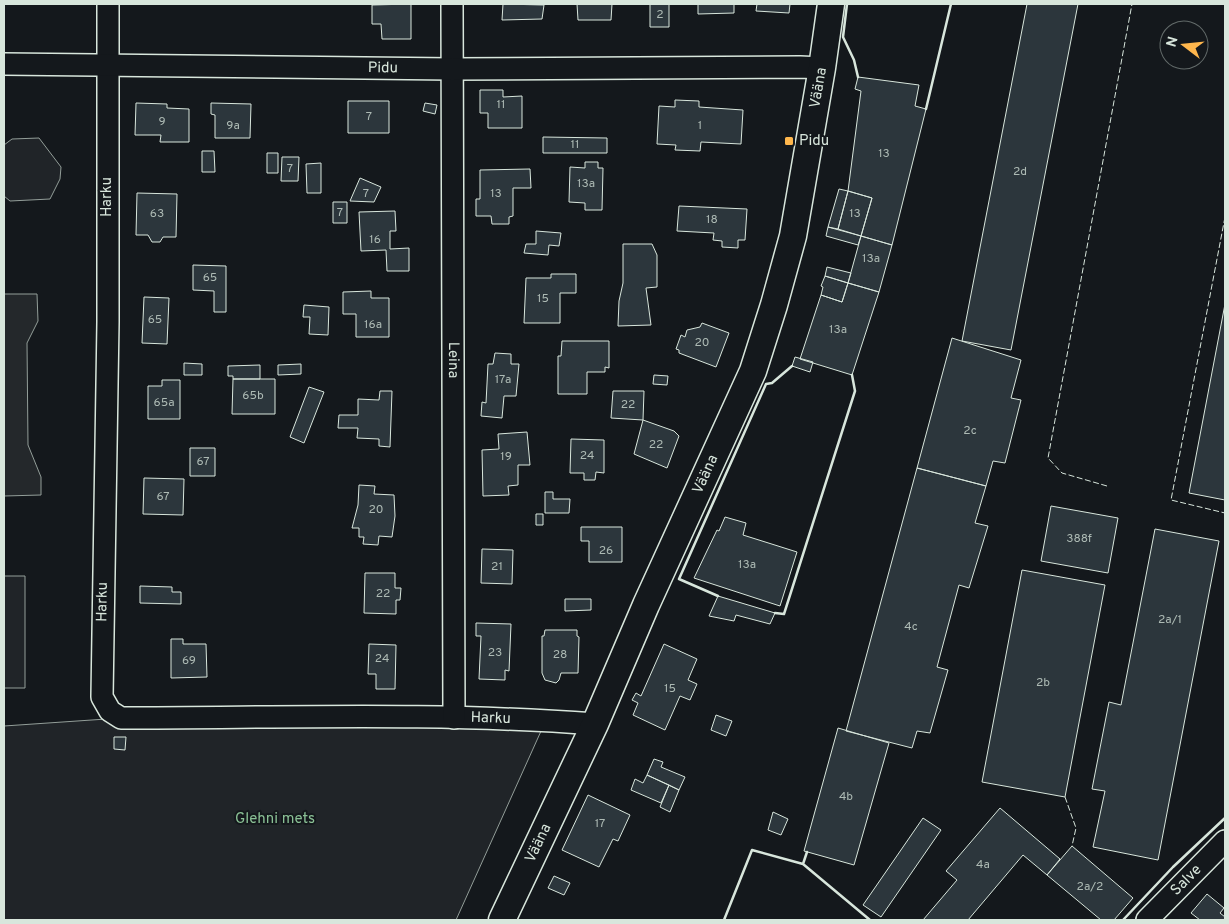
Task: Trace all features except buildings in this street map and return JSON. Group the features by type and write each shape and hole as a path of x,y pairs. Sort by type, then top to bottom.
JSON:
{"street":[{"name":"Harku","path":"108,4 108,322 102,697 110,711 121,718 454,718 546,720 595,724"},
{"name":"Leina","path":"452,4 454,718"},
{"name":"Vääna","path":"502,920 595,724 646,605 753,371 793,236 831,4"},
{"name":"Pidu","path":"4,64 452,69 822,68"},
{"name":"Salve","path":"1147,920 1225,841"}],"green space":[{"path":"39,138 61,167 60,179 50,199 10,201 4,196 4,145 12,139"},
{"path":"4,576 25,576 25,688 4,688"},
{"name":"Glehni mets","path":"121,718 546,720 456,920 4,920 4,726"}],"shaded area":[{"path":"4,294 37,294 38,321 27,343 28,445 41,477 41,495 4,496"}],"fence":[{"path":"1107,486 1062,473 1048,458 1132,4"},
{"path":"1225,217 1171,500 1225,513"},
{"path":"1065,797 1076,828 1072,846"}],"wall":[{"path":"847,4 843,37 854,60 858,77"},
{"path":"926,109 951,4"},
{"path":"718,596 679,579 766,384 772,383 792,366"},
{"path":"775,613 784,614 855,391 852,375"},
{"path":"1123,920 1173,867 1225,818"},
{"path":"724,920 752,850 803,864 807,852"},
{"path":"803,864 870,920"}],"place":[{"name":"Pidu","path":"789,141"}]}
